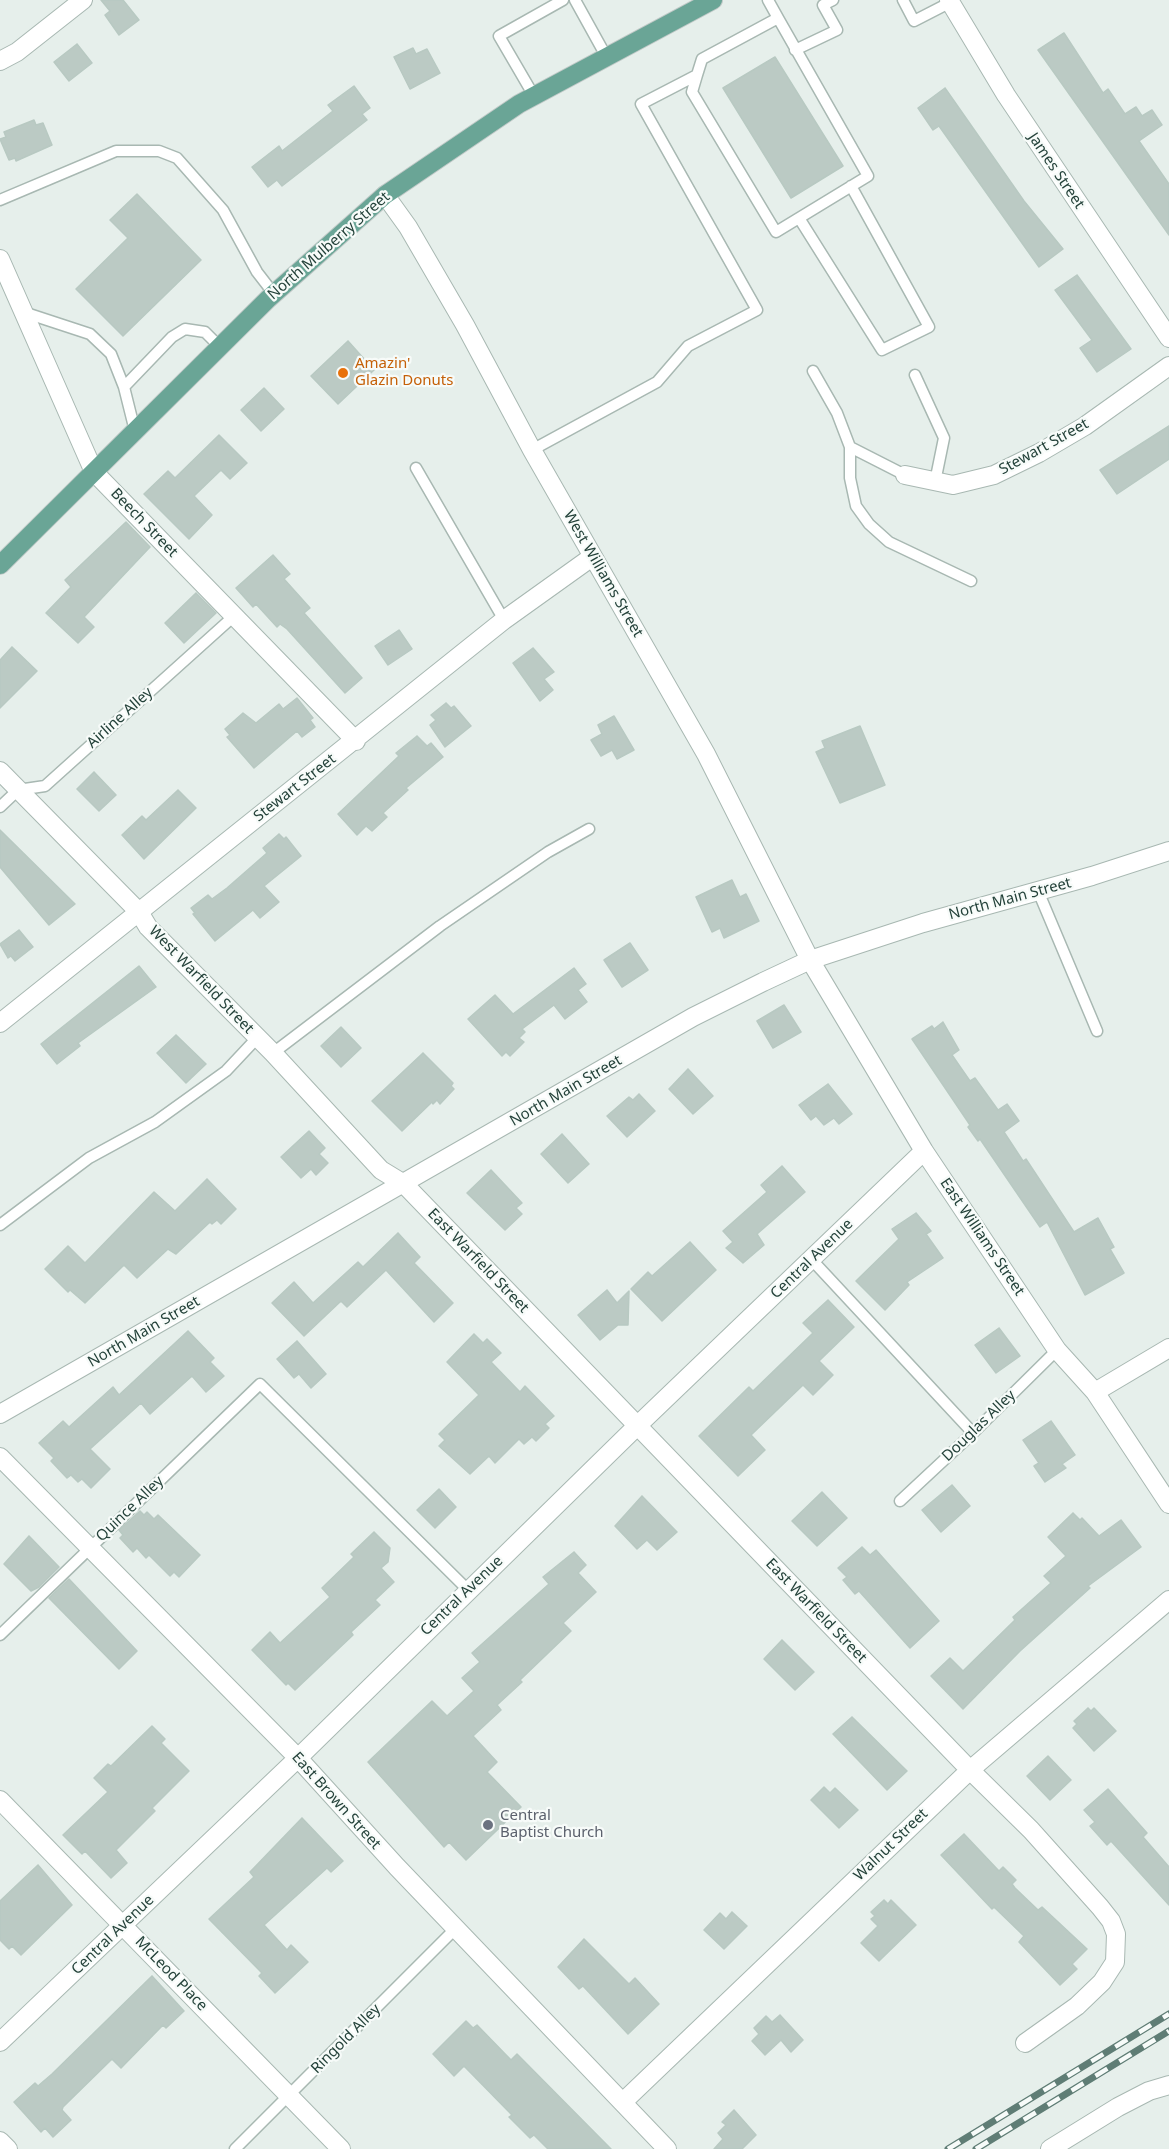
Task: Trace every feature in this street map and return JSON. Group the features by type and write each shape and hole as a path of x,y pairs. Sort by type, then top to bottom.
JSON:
{"main road":[{"name":"North Mulberry Street","path":"0,565 274,294 385,195 456,144 534,96 713,0"}],"street":[{"path":"0,61 16,52 83,0"},
{"name":"James Street","path":"950,1 1006,95 1169,338"},
{"name":"West Williams Street","path":"385,195 408,227 465,325 592,557 706,754 810,960"},
{"name":"Beech Street","path":"0,259 94,472 356,741"},
{"name":"Stewart Street","path":"905,475 953,485 973,482 1039,453 1085,426 1169,366"},
{"name":"Stewart Street","path":"0,1023 356,741 504,620 592,557"},
{"name":"West Warfield Street","path":"0,771 139,912 148,927 273,1053 381,1170 404,1184"},
{"name":"North Main Street","path":"0,1414 693,1017 810,960 923,923 1169,851"},
{"name":"East Williams Street","path":"810,960 924,1151 1057,1350 1095,1392 1169,1504"},
{"name":"Central Avenue","path":"0,2042 298,1758 637,1426 924,1151"},
{"name":"East Warfield Street","path":"404,1184 969,1770 1031,1830 1111,1921 1116,1934 1114,1962 1102,1982 1077,2006 1025,2043"},
{"path":"1095,1392 1169,1348"},
{"name":"East Brown Street","path":"0,1457 298,1758 455,1929 668,2149"},
{"name":"Walnut Street","path":"624,2101 969,1770 1169,1600"},
{"name":"McLeod Place","path":"0,1800 341,2149"},
{"path":"1050,2149 1118,2107 1149,2091 1169,2085"},
{"path":"0,2141 8,2149"}],"lane":[{"path":"534,96 500,36 563,0"},
{"path":"575,0 606,56"},
{"path":"768,0 868,176 776,232 692,92 702,59 778,18"},
{"path":"795,50 837,30 823,5 833,0"},
{"path":"903,0 914,21 950,1"},
{"path":"532,450 657,382 688,346 757,310 641,105 697,75"},
{"path":"0,200 116,151 159,151 177,158 223,210 256,272 274,294"},
{"path":"799,218 882,350 929,327 851,186"},
{"path":"23,312 90,334 111,354 124,387 135,431"},
{"path":"124,387 172,337 186,329 205,332 220,347"},
{"path":"813,371 837,412 850,447 850,478 856,507 869,524 890,542 971,581"},
{"path":"915,375 944,438 935,482"},
{"path":"850,447 905,475"},
{"path":"416,468 504,620"},
{"name":"Airline Alley","path":"18,790 45,786 234,616"},
{"path":"0,807 18,790"},
{"path":"273,1053 440,926 548,852 589,829"},
{"path":"1038,891 1097,1031"},
{"path":"0,1225 89,1158 155,1122 217,1077 257,1038"},
{"path":"812,1260 974,1433"},
{"name":"Douglas Alley","path":"900,1501 974,1433 1057,1350"},
{"name":"Quince Alley","path":"0,1635 260,1384 468,1590"},
{"name":"Ringold Alley","path":"235,2149 455,1929"}],"building":[{"path":"101,0 123,0 139,20 119,35 105,15 110,11"},
{"path":"1064,33 1103,93 1108,89 1125,114 1136,107 1142,116 1152,110 1162,125 1139,141 1169,184 1169,235 1038,50"},
{"path":"77,44 92,63 69,81 54,62"},
{"path":"413,48 416,54 427,49 440,73 410,89 394,57"},
{"path":"775,57 843,166 791,198 723,88"},
{"path":"354,86 370,108 362,114 367,120 282,186 277,180 268,187 252,167 279,146 282,151 333,111 328,105"},
{"path":"945,88 1024,201 1063,249 1039,267 939,126 933,130 918,108"},
{"path":"34,120 36,125 43,123 52,145 16,161 15,158 9,160 0,139 6,137 4,132"},
{"path":"137,194 201,260 123,336 76,289 128,238 110,220"},
{"path":"1077,275 1131,349 1097,372 1080,348 1092,340 1055,290"},
{"name":"Amazin' Glazin Donuts","path":"348,341 374,370 338,404 311,376"},
{"path":"264,388 284,409 261,431 241,410"},
{"path":"1169,426 1169,459 1117,494 1100,470"},
{"path":"219,435 247,463 230,479 221,470 194,496 212,515 189,539 144,494 168,471 175,478"},
{"path":"126,522 150,547 84,617 94,627 78,643 46,613 71,587 65,580"},
{"path":"273,555 290,574 284,579 310,608 304,613 362,678 345,693 287,629 280,624 277,627 256,604 253,607 236,588"},
{"path":"196,593 216,613 184,643 165,623"},
{"path":"399,630 412,649 388,665 375,646"},
{"path":"12,647 37,671 0,708 0,660"},
{"path":"533,648 554,672 544,679 553,690 540,701 513,663"},
{"path":"297,698 313,718 310,720 315,727 302,737 297,731 254,768 227,737 230,735 225,729 243,713 256,723 279,704 283,709"},
{"path":"446,703 451,708 454,706 471,726 445,747 430,725 436,720 431,715"},
{"path":"614,716 634,750 617,759 612,750 601,756 591,740 602,734 598,725"},
{"path":"860,726 885,785 840,803 816,752 825,748 822,741"},
{"path":"417,736 427,746 431,743 443,757 406,788 408,790 383,813 387,817 372,831 366,826 357,835 338,814 399,756 396,753"},
{"path":"94,772 116,795 99,811 77,789"},
{"path":"178,790 196,808 144,859 122,835 142,816 146,820"},
{"path":"0,830 75,904 49,925 0,867"},
{"path":"279,834 284,839 286,837 301,856 264,886 279,902 260,918 253,910 215,941 193,914 195,913 191,908 208,895 212,899 227,888 267,853 263,848"},
{"path":"732,880 740,897 746,894 759,921 724,938 720,928 712,932 696,897"},
{"path":"19,930 33,947 15,961 11,956 8,958 0,944"},
{"path":"630,943 648,970 622,987 604,960"},
{"path":"139,966 156,987 78,1043 80,1046 57,1064 41,1044"},
{"path":"574,968 586,984 578,990 587,1002 565,1019 554,1005 522,1029 525,1032 519,1038 524,1042 510,1056 506,1052 502,1056 468,1019 495,995 513,1014"},
{"path":"784,1005 801,1032 773,1048 757,1021"},
{"path":"943,1022 959,1050 952,1055 970,1081 975,1078 998,1110 1007,1104 1019,1121 1004,1132 1023,1161 1026,1159 1074,1232 1098,1218 1114,1247 1110,1249 1124,1273 1085,1295 1047,1222 1040,1227 980,1139 978,1141 968,1127 970,1125 912,1039 932,1026 934,1029"},
{"path":"341,1027 361,1048 341,1067 321,1046"},
{"path":"176,1035 206,1064 186,1083 157,1053"},
{"path":"423,1053 453,1083 451,1086 454,1089 440,1104 437,1100 433,1104 432,1102 402,1131 372,1101"},
{"path":"688,1069 713,1096 693,1114 669,1089"},
{"path":"828,1084 852,1114 839,1124 834,1118 824,1125 816,1116 811,1120 799,1105"},
{"path":"639,1094 655,1111 627,1137 607,1116 629,1097 633,1100"},
{"path":"309,1131 325,1148 319,1154 328,1163 316,1175 311,1169 301,1178 281,1157"},
{"path":"562,1134 589,1164 568,1183 541,1154"},
{"path":"782,1166 805,1192 757,1234 764,1245 743,1263 726,1248 733,1242 723,1231 767,1192 761,1185"},
{"path":"491,1170 522,1203 516,1208 522,1214 505,1230 467,1193"},
{"path":"207,1179 236,1209 221,1224 217,1220 212,1224 210,1222 176,1254 168,1249 137,1278 124,1265 85,1303 70,1290 68,1292 45,1269 68,1246 85,1263 154,1192 175,1211"},
{"path":"916,1213 931,1231 926,1234 943,1258 907,1282 909,1285 885,1310 856,1281 899,1239 892,1229"},
{"path":"398,1233 420,1257 414,1263 453,1303 434,1322 386,1270 347,1307 341,1301 304,1336 272,1303 294,1282 313,1303 358,1262 363,1267"},
{"path":"690,1242 716,1270 662,1321 631,1289 648,1272 652,1276"},
{"path":"607,1290 617,1303 629,1291 628,1325 618,1325 600,1340 578,1315"},
{"path":"828,1300 854,1327 819,1361 833,1375 813,1395 803,1385 751,1435 765,1450 738,1476 699,1436 749,1387 753,1391 813,1333 803,1323"},
{"path":"999,1328 1020,1356 996,1373 975,1345"},
{"path":"188,1331 214,1358 210,1362 224,1376 206,1392 192,1376 150,1414 141,1403 90,1449 110,1469 91,1488 82,1479 78,1482 71,1475 67,1478 51,1461 54,1458 39,1443 63,1421 69,1427 113,1387 119,1395"},
{"path":"474,1334 483,1343 487,1339 501,1353 491,1362 520,1392 525,1386 554,1416 545,1424 549,1428 536,1441 532,1437 524,1444 519,1439 495,1463 489,1456 470,1474 439,1446 445,1440 439,1434 479,1395 447,1362"},
{"path":"297,1341 326,1374 311,1388 299,1374 294,1378 277,1359"},
{"path":"1051,1421 1075,1455 1062,1464 1066,1468 1045,1482 1034,1466 1039,1463 1023,1440"},
{"path":"952,1485 970,1506 941,1532 922,1510"},
{"path":"439,1489 456,1507 435,1528 417,1510"},
{"path":"822,1492 847,1518 817,1546 792,1521"},
{"path":"642,1496 677,1532 657,1550 647,1540 637,1549 615,1526"},
{"path":"140,1511 144,1515 147,1512 154,1519 158,1515 200,1555 179,1577 174,1572 170,1576 149,1555 146,1558 137,1548 133,1552 120,1538 123,1535 119,1530"},
{"path":"1073,1513 1080,1520 1082,1518 1099,1536 1121,1520 1141,1547 1088,1586 1090,1588 1020,1651 963,1709 931,1676 950,1658 963,1671 1015,1620 1013,1617 1051,1583 1044,1576 1066,1556 1048,1537"},
{"path":"374,1532 390,1548 388,1562 381,1568 394,1582 375,1600 380,1605 351,1632 353,1635 295,1690 288,1683 286,1685 252,1650 270,1632 280,1643 330,1597 322,1588 354,1557 351,1554"},
{"path":"29,1536 59,1567 39,1587 31,1591 4,1564"},
{"path":"862,1547 870,1555 876,1550 939,1621 910,1648 859,1591 855,1594 843,1580 847,1577 838,1568"},
{"path":"574,1552 586,1565 578,1573 596,1592 563,1623 571,1631 520,1680 522,1682 497,1705 501,1710 473,1736 497,1762 487,1772 521,1807 466,1860 449,1842 444,1847 368,1762 432,1701 447,1716 474,1691 462,1678 480,1662 472,1653 549,1584 543,1577"},
{"path":"69,1579 137,1651 119,1669 49,1598"},
{"path":"782,1640 814,1672 795,1690 764,1659"},
{"path":"1088,1708 1091,1711 1094,1708 1116,1731 1094,1751 1073,1728 1077,1724 1074,1721"},
{"path":"852,1717 907,1771 887,1790 833,1734"},
{"path":"152,1726 165,1739 161,1743 189,1771 152,1808 155,1811 116,1850 127,1863 111,1878 85,1851 82,1854 63,1835 108,1792 94,1778 108,1764 111,1766"},
{"path":"1048,1756 1071,1780 1050,1800 1027,1776"},
{"path":"824,1787 830,1793 835,1788 858,1810 839,1828 811,1800"},
{"path":"1108,1789 1147,1833 1143,1837 1169,1867 1169,1905 1111,1841 1107,1845 1090,1826 1095,1822 1084,1810"},
{"path":"302,1818 343,1861 331,1872 327,1868 264,1925 287,1950 291,1945 308,1962 275,1993 259,1976 262,1973 209,1919 254,1877 250,1872"},
{"path":"964,1834 999,1871 1003,1867 1016,1880 1012,1884 1038,1910 1042,1907 1087,1949 1072,1964 1077,1969 1060,1985 1019,1942 1024,1936 994,1907 992,1909 941,1855"},
{"path":"38,1865 72,1905 21,1955 12,1946 9,1949 0,1940 0,1901"},
{"path":"884,1900 888,1904 891,1900 916,1925 879,1961 861,1943 878,1926 871,1919 875,1916 871,1912"},
{"path":"732,1912 747,1926 724,1949 704,1930 720,1913 726,1919"},
{"path":"584,1939 629,1984 635,1978 659,2004 628,2034 583,1986 579,1989 558,1967"},
{"path":"152,1976 184,2011 166,2028 163,2025 121,2068 112,2059 63,2107 62,2110 71,2120 53,2137 45,2128 41,2132 14,2102 35,2083 38,2086 52,2074"},
{"path":"780,2015 803,2040 791,2052 781,2040 765,2055 752,2041 759,2034 754,2028 766,2016 772,2022"},
{"path":"466,2021 473,2028 477,2025 511,2060 517,2054 611,2149 548,2149 534,2135 530,2138 509,2117 512,2115 464,2066 454,2076 433,2054"},
{"path":"734,2110 756,2135 742,2149 714,2149 723,2139 718,2133 726,2125 722,2122"}],"railway":[{"path":"948,2149 1169,2014"},
{"path":"976,2149 1169,2031"}],"place":[{"name":"Amazin' Glazin Donuts","path":"343,373"},
{"name":"Central Baptist Church","path":"488,1825"}]}
